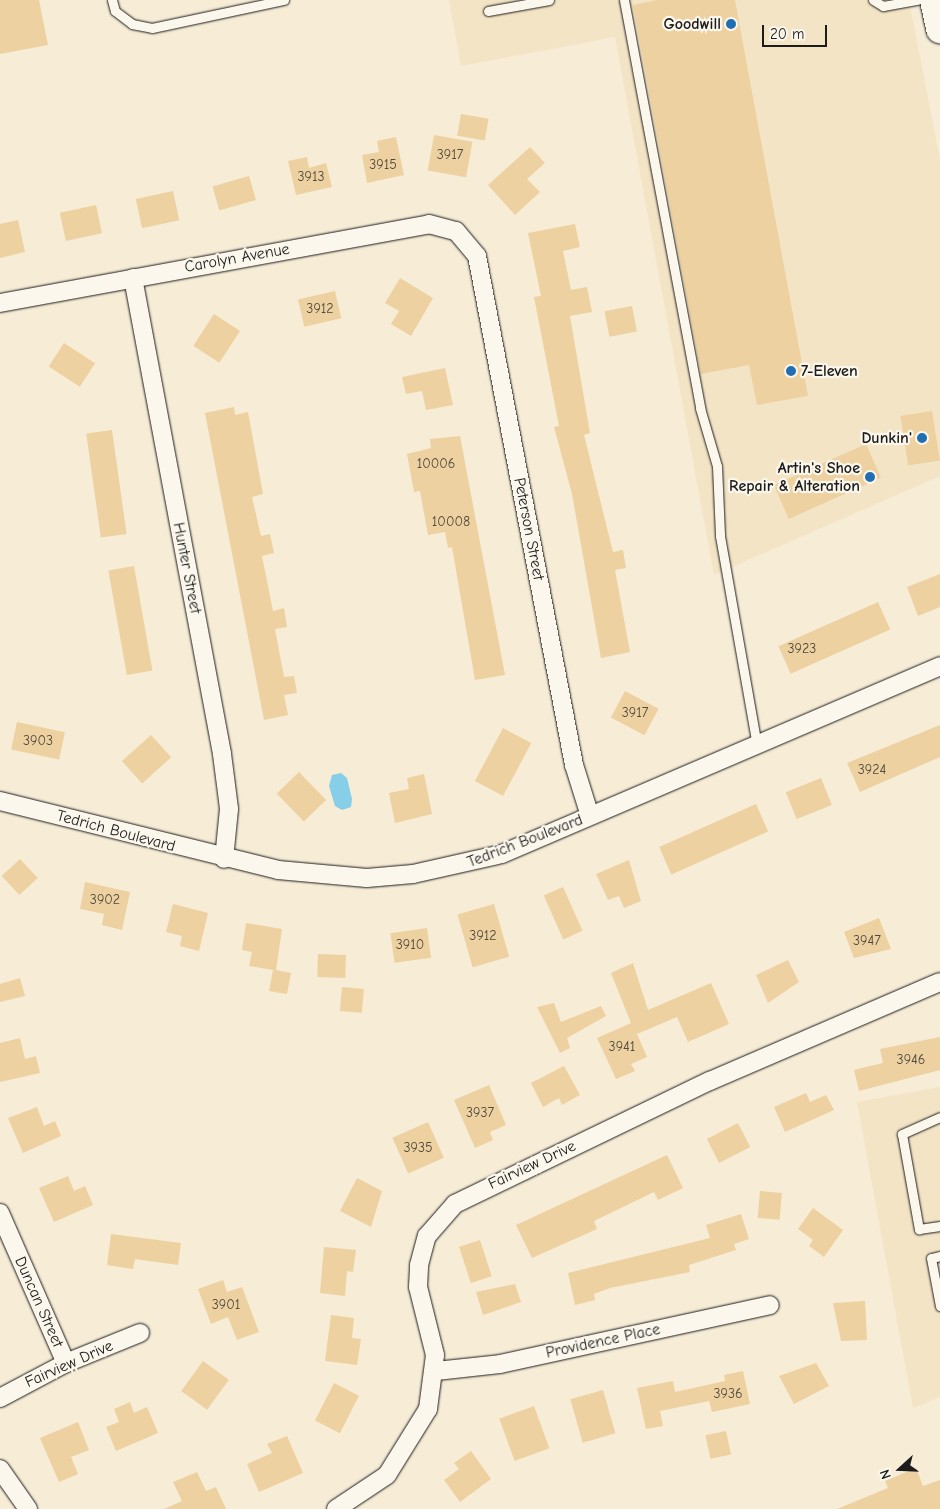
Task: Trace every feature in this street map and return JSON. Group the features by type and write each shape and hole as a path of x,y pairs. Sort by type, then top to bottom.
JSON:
{"main road":[{"path":"934,0 940,29"}],"street":[{"name":"Carolyn Avenue","path":"0,303 429,224 456,230 470,243"},
{"name":"Peterson Street","path":"470,243 477,256 574,765 590,816"},
{"name":"Hunter Street","path":"133,278 222,754 229,809 224,859"},
{"name":"Tedrich Boulevard","path":"0,801 224,859 326,876 413,874 502,854 940,666"},
{"name":"Fairview Drive","path":"336,1509 367,1492 399,1461 428,1409 436,1371 433,1337 418,1287 419,1265 427,1236 454,1204 710,1081 940,982"},
{"name":"Duncan Street","path":"0,1213 66,1363"},
{"name":"Providence Place","path":"436,1371 500,1364 770,1305"},
{"name":"Fairview Drive","path":"0,1398 66,1363 140,1333"},
{"path":"0,1469 28,1509"}],"lane":[{"path":"112,0 116,11 132,24 152,28 284,0"},
{"path":"488,11 548,0"},
{"path":"624,0 700,408 717,466 720,536 756,745"},
{"path":"872,0 883,6 917,0"},
{"path":"940,1117 902,1134 919,1229 940,1226"},
{"path":"940,1256 931,1258 940,1306"}],"shaded area":[{"path":"449,0 909,0 940,160 940,476 714,575 615,37 461,66"},
{"path":"940,1087 940,1397 913,1408 857,1102"}],"water":[{"path":"341,773 347,778 352,799 351,807 342,810 335,806 329,786 332,775"}],"building":[{"path":"0,0 39,0 48,45 0,54"},
{"path":"657,0 735,0 808,396 757,405 749,365 701,374 633,5"},
{"path":"461,114 489,119 485,141 457,136"},
{"path":"434,135 472,142 466,177 428,170"},
{"path":"396,137 404,175 367,183 362,155 379,152 377,141"},
{"path":"530,147 545,163 527,179 540,192 515,215 488,185"},
{"path":"307,157 309,168 326,163 332,187 296,195 288,161"},
{"path":"249,176 256,200 219,211 212,186"},
{"path":"173,191 179,220 142,228 136,199"},
{"path":"96,205 102,233 66,241 60,213"},
{"path":"18,220 25,252 0,258 0,224"},
{"path":"575,224 580,247 563,251 571,290 587,287 592,312 570,316 590,433 584,435 613,552 623,550 626,568 615,570 630,652 601,658 572,494 554,427 559,426 534,297 541,296 528,233"},
{"path":"400,278 433,298 411,336 391,324 399,311 385,303"},
{"path":"335,291 341,318 304,327 298,300"},
{"path":"632,306 637,332 609,337 605,311"},
{"path":"214,314 240,331 219,363 193,346"},
{"path":"64,343 95,363 80,387 49,366"},
{"path":"445,368 453,405 426,410 422,391 406,394 402,377"},
{"path":"234,407 235,415 248,412 263,494 252,497 261,536 270,534 274,553 262,556 273,611 284,608 287,627 275,629 284,677 294,676 297,693 284,695 288,715 264,720 205,413"},
{"path":"932,411 940,460 908,465 900,416"},
{"path":"112,430 127,534 101,538 86,434"},
{"path":"460,436 505,675 475,680 452,547 448,548 445,532 428,535 420,491 414,492 407,454 431,448 430,439"},
{"path":"866,444 881,478 789,519 774,485"},
{"path":"134,566 152,670 127,675 108,571"},
{"path":"940,574 940,607 918,616 907,587"},
{"path":"878,602 890,629 791,674 778,646"},
{"path":"625,691 659,709 644,735 611,717"},
{"path":"17,722 65,732 59,760 11,749"},
{"path":"940,725 940,757 860,792 847,763"},
{"path":"503,728 531,743 503,796 475,781"},
{"path":"151,735 171,757 142,783 122,761"},
{"path":"299,772 326,800 304,822 277,794"},
{"path":"424,774 432,814 395,823 389,793 409,789 407,778"},
{"path":"821,778 832,805 797,819 786,792"},
{"path":"756,804 768,831 671,875 659,847"},
{"path":"20,859 38,878 19,895 2,876"},
{"path":"629,860 641,901 624,908 619,896 608,900 596,874"},
{"path":"85,882 130,892 122,930 102,925 104,914 80,909"},
{"path":"563,887 583,931 563,939 544,896"},
{"path":"173,904 208,913 199,951 180,946 182,936 166,932"},
{"path":"494,904 509,957 473,967 457,914"},
{"path":"879,918 891,949 854,958 844,932"},
{"path":"246,923 282,929 276,970 291,973 287,994 269,991 273,970 249,966 252,952 242,950"},
{"path":"427,928 431,958 395,963 390,933"},
{"path":"318,954 346,955 345,978 317,977"},
{"path":"788,960 799,982 768,1003 756,975"},
{"path":"633,963 648,1010 711,983 729,1024 688,1042 677,1017 637,1034 647,1057 631,1064 635,1071 616,1079 597,1038 631,1023 611,973"},
{"path":"20,978 25,996 0,1002 0,984"},
{"path":"342,987 364,989 362,1013 340,1011"},
{"path":"554,1003 561,1022 601,1006 606,1016 567,1038 570,1048 560,1053 537,1007"},
{"path":"940,1037 940,1070 859,1091 854,1070 883,1063 880,1049"},
{"path":"20,1038 25,1059 36,1056 40,1073 0,1082 0,1043"},
{"path":"564,1066 580,1095 562,1105 559,1098 543,1107 531,1083"},
{"path":"489,1085 506,1125 490,1132 493,1140 475,1148 454,1100"},
{"path":"806,1093 810,1102 826,1095 834,1110 785,1132 774,1107"},
{"path":"37,1107 44,1126 55,1121 61,1136 23,1153 8,1118"},
{"path":"428,1122 444,1158 408,1173 392,1138"},
{"path":"738,1123 750,1147 719,1163 707,1139"},
{"path":"667,1155 683,1188 658,1200 654,1192 594,1221 597,1229 532,1258 516,1225"},
{"path":"68,1176 74,1191 85,1186 93,1205 54,1222 39,1188"},
{"path":"357,1178 382,1191 371,1227 340,1211"},
{"path":"760,1191 782,1193 780,1220 758,1218"},
{"path":"813,1208 843,1230 824,1257 809,1246 813,1240 798,1229"},
{"path":"741,1214 749,1239 734,1244 736,1250 689,1265 690,1272 610,1288 594,1294 595,1300 575,1305 568,1273 710,1238 706,1225"},
{"path":"111,1234 181,1243 178,1265 135,1259 133,1269 107,1265"},
{"path":"480,1240 492,1276 471,1283 459,1247"},
{"path":"324,1247 356,1250 353,1272 347,1271 345,1296 320,1293"},
{"path":"223,1280 227,1292 242,1287 259,1332 237,1340 228,1317 211,1324 198,1289"},
{"path":"515,1284 521,1302 483,1315 476,1292"},
{"path":"865,1301 867,1340 841,1341 833,1303"},
{"path":"331,1315 354,1318 352,1338 361,1339 357,1365 325,1361"},
{"path":"203,1361 229,1380 207,1410 181,1391"},
{"path":"816,1363 829,1386 794,1404 779,1376"},
{"path":"743,1371 750,1404 712,1412 709,1401 660,1411 663,1426 646,1429 637,1388 673,1381 675,1392 725,1381 724,1375"},
{"path":"334,1383 359,1396 340,1433 315,1420"},
{"path":"603,1390 615,1433 583,1443 570,1399"},
{"path":"130,1402 134,1413 147,1407 158,1433 116,1451 106,1427 119,1422 114,1409"},
{"path":"534,1406 549,1448 515,1461 499,1419"},
{"path":"78,1422 89,1450 71,1457 78,1474 59,1482 40,1438"},
{"path":"726,1431 731,1454 710,1459 705,1435"},
{"path":"287,1436 303,1473 259,1492 247,1464 272,1453 267,1444"},
{"path":"471,1451 491,1479 460,1502 444,1480 459,1469 454,1463"},
{"path":"916,1468 923,1486 940,1480 940,1509 837,1509 888,1488 885,1481"},
{"path":"197,1472 206,1491 216,1487 226,1509 164,1509 182,1501 173,1482"}],"place":[{"name":"Goodwill","path":"731,24"},
{"name":"7-Eleven","path":"791,371"},
{"name":"Dunkin'","path":"922,438"},
{"name":"Artin's Shoe Repair & Alteration","path":"870,477"}]}
